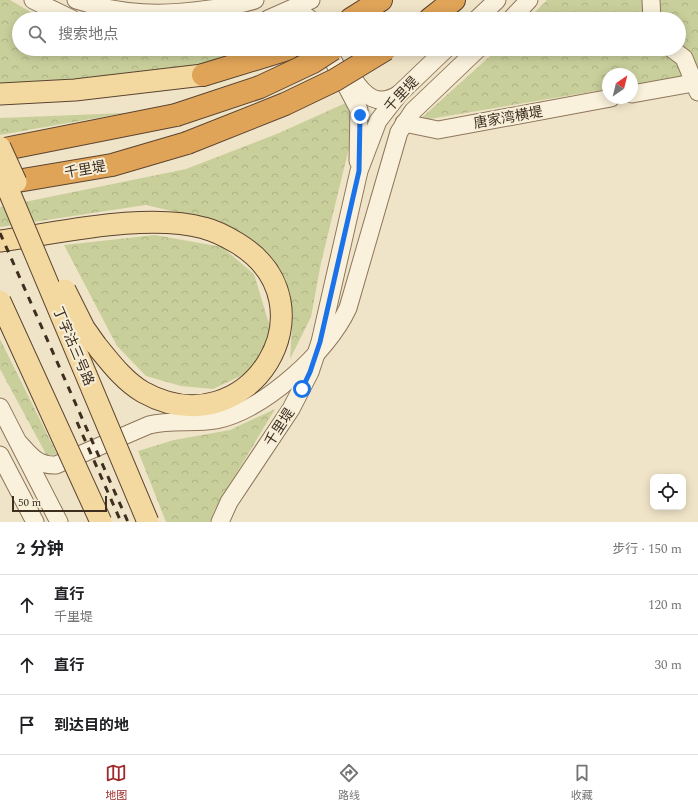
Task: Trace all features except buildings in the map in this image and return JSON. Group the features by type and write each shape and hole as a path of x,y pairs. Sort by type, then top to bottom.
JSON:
{"highway":[{"path":"362,12 381,0"},
{"path":"384,12 399,0"},
{"path":"439,12 454,0"},
{"path":"203,75 265,56"},
{"path":"0,150 176,115 260,88 322,56"},
{"name":"千里堤","path":"0,184 112,165 186,143 285,104 335,80 374,56"}],"main road":[{"path":"0,94 75,90 203,75"},
{"path":"0,147 72,306 84,328 117,370 143,391 162,400 190,406 209,405 228,399 253,381 269,362 277,346 281,313 279,295 264,265 250,251 228,238 204,228 164,222 118,224 0,241"},
{"name":"丁字沽三号路","path":"0,170 148,522"},
{"path":"0,301 101,522"}],"street":[{"path":"32,0 57,12"},
{"path":"76,0 96,7 126,12"},
{"path":"189,12 242,5 255,0"},
{"path":"288,11 311,0"},
{"path":"316,12 319,0"},
{"path":"484,12 497,0"},
{"path":"518,12 529,0"},
{"path":"651,0 652,12"},
{"path":"288,11 297,10 300,12"},
{"path":"331,56 359,110 359,171"},
{"path":"340,56 360,88 367,96 376,100 391,99 399,94"},
{"name":"千里堤","path":"220,522 229,502 291,409 310,372 314,356 320,342 359,171 378,121 399,94 439,56"},
{"path":"20,444 32,458 40,463 47,466 56,465 156,423 163,421 203,421 228,416 261,402 314,356 336,331 348,308 399,132 413,111 435,88 470,56"},
{"path":"638,93 697,86 684,58 681,56"},
{"name":"唐家湾横堤","path":"404,123 438,130 602,100"},
{"path":"0,407 59,522"},
{"path":"0,455 35,522"}],"green space":[{"path":"0,0 10,0 31,12 12,12 12,56 248,56 226,64 0,91"},
{"path":"547,0 698,0 698,74 638,84 638,68 602,68 602,90 418,121 490,56 686,56 686,12 535,12"},
{"path":"350,101 357,115 321,263 311,317 290,359 293,313 285,278 256,243 214,221 146,205 0,227 0,207 186,169 279,133"},
{"path":"125,113 0,135 0,118"},
{"path":"155,235 222,247 254,274 270,327 266,353 247,373 213,389 181,386 146,376 117,346 64,245"},
{"path":"0,339 57,454 47,456 0,369"},
{"path":"275,409 214,511 210,522 166,522 138,451 174,440 230,430"}],"railway":[{"path":"0,233 128,522"},
{"path":"77,422 121,522"}],"route":[{"path":"302,389 310,372 314,356 320,342 330,292 359,171 358,132 360,115"}]}
